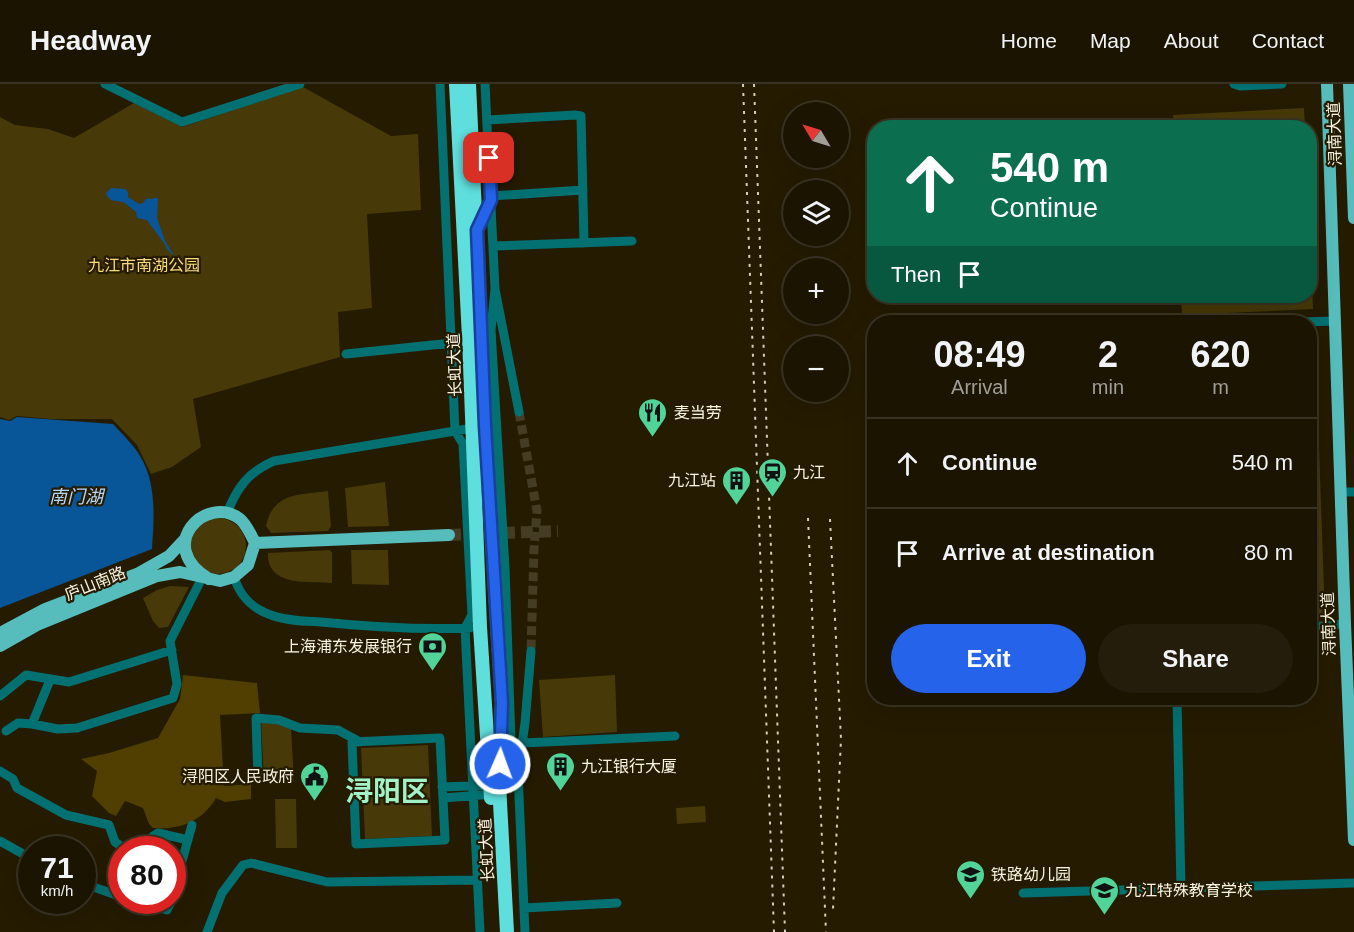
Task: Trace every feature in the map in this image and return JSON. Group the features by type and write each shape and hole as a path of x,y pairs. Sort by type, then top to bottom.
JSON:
{"highway":[{"name":"长虹大道","path":"456,84 480,627 507,932"},
{"name":"长虹大道","path":"469,84 486,450 502,703 495,790 498,932"}],"main road":[{"name":"浔南大道","path":"1327,84 1335,321 1348,492 1344,624 1354,840"},
{"name":"浔南大道","path":"1349,84 1354,218"},
{"path":"212,513 227,513 240,519 249,530 255,543 248,565 234,577 220,581 205,578 195,571 187,560 185,539 188,531 199,518 212,513"},
{"path":"255,543 449,535"},
{"name":"庐山南路","path":"0,633 45,609 140,573 169,556 185,539"},
{"name":"庐山南路","path":"0,646 37,625 157,576 180,572 205,578"}],"street":[{"path":"105,84 182,122 300,84"},
{"path":"475,84 486,101"},
{"path":"485,84 495,289 491,330 505,568 511,740"},
{"path":"1234,84 1240,86 1282,84"},
{"path":"440,86 458,116"},
{"path":"440,86 455,431 463,444 464,455 471,615 465,628 480,932"},
{"path":"487,120 581,116 584,243"},
{"path":"491,198 583,190"},
{"path":"477,230 491,198"},
{"path":"493,246 632,241"},
{"path":"495,289 519,412"},
{"path":"1317,322 1335,321"},
{"path":"346,354 452,343"},
{"path":"227,513 234,495 247,477 274,461 472,428"},
{"path":"234,577 240,594 251,604 269,615 285,619 356,625 480,627"},
{"path":"6,731 18,723 58,729 77,728 173,698 177,684 170,641 205,578"},
{"path":"1317,626 1344,624"},
{"path":"0,696 26,675 69,682 172,650"},
{"path":"518,773 531,651"},
{"path":"32,724 50,680"},
{"path":"502,703 518,773 525,932"},
{"path":"1176,705 1181,889"},
{"path":"258,778 256,718 279,720 300,728 338,730 360,742"},
{"path":"522,743 675,736"},
{"path":"440,738 442,787 445,840 356,844 352,742 440,738"},
{"path":"0,771 13,779 17,788 66,815 109,825 113,836"},
{"path":"442,787 473,791 495,790"},
{"path":"443,798 473,791"},
{"path":"186,847 192,825"},
{"path":"153,836 158,833 171,836"},
{"path":"0,841 18,851"},
{"path":"207,932 222,893 243,865 251,863 327,882 477,880"},
{"path":"1023,894 1354,883"},
{"path":"524,908 617,903"}],"green space":[{"name":"九江市南湖公园","path":"303,87 391,136 418,134 421,210 367,214 372,308 338,312 340,357 193,399 201,447 172,467 151,474 137,445 112,419 51,419 17,416 9,420 0,417 0,117 15,125 48,129 74,138 134,103 182,127"},
{"path":"1304,108 1305,120 1173,120 1173,115"},
{"path":"1181,303 1313,303 1313,309 1182,315"},
{"path":"1317,392 1325,616 1317,617"},
{"path":"385,482 389,526 348,527 345,488"},
{"path":"328,491 331,526 328,531 271,533 266,526 270,515 281,501 298,495"},
{"path":"218,518 233,523 241,531 246,546 241,561 233,569 218,574 203,569 195,561 190,546 195,531 203,523"},
{"path":"330,550 332,553 332,583 301,582 281,577 269,564 268,553"},
{"path":"351,550 388,550 389,585 352,584"},
{"path":"170,586 189,587 168,627 159,628 153,621 143,598"},
{"path":"615,675 617,732 543,737 539,680"},
{"path":"261,721 291,727 294,782 264,783"},
{"path":"428,745 432,836 365,839 361,748"},
{"path":"275,799 296,799 297,848 276,848"},
{"path":"705,806 706,822 677,824 676,808"}],"shaded area":[{"path":"183,675 257,683 260,713 220,715 224,786 251,784 251,799 225,802 216,798 197,819 172,828 153,828 143,808 125,801 116,816 109,813 92,796 97,771 81,759 158,738 180,699"}],"water":[{"path":"111,188 125,189 128,197 139,204 146,199 158,198 157,218 165,241 175,257 147,220 137,218 136,212 125,203 109,198 106,193"},
{"name":"南门湖","path":"17,417 113,424 137,452 149,478 153,501 152,549 0,608 0,419 10,421"}],"tunnel":[{"path":"519,412 537,511 531,651"},
{"path":"449,535 558,531"}],"railway":[{"path":"743,84 774,932"},
{"path":"754,84 785,932"},
{"path":"808,518 826,932"},
{"path":"830,519 841,739 833,909"}],"place":[{"name":"麦当劳","path":"653,438"},
{"name":"九江","path":"772,498"},
{"name":"九江站","path":"737,506"},
{"name":"上海浦东发展银行","path":"433,672"},
{"name":"九江银行大厦","path":"560,792"},
{"name":"浔阳区人民政府","path":"315,802"},
{"name":"铁路幼儿园","path":"970,900"},
{"name":"九江特殊教育学校","path":"1104,916"}],"district":[{"name":"浔阳区","path":"387,791"}],"route":[{"path":"489,158 491,200 477,230 485,426 502,703 500,764"}]}
